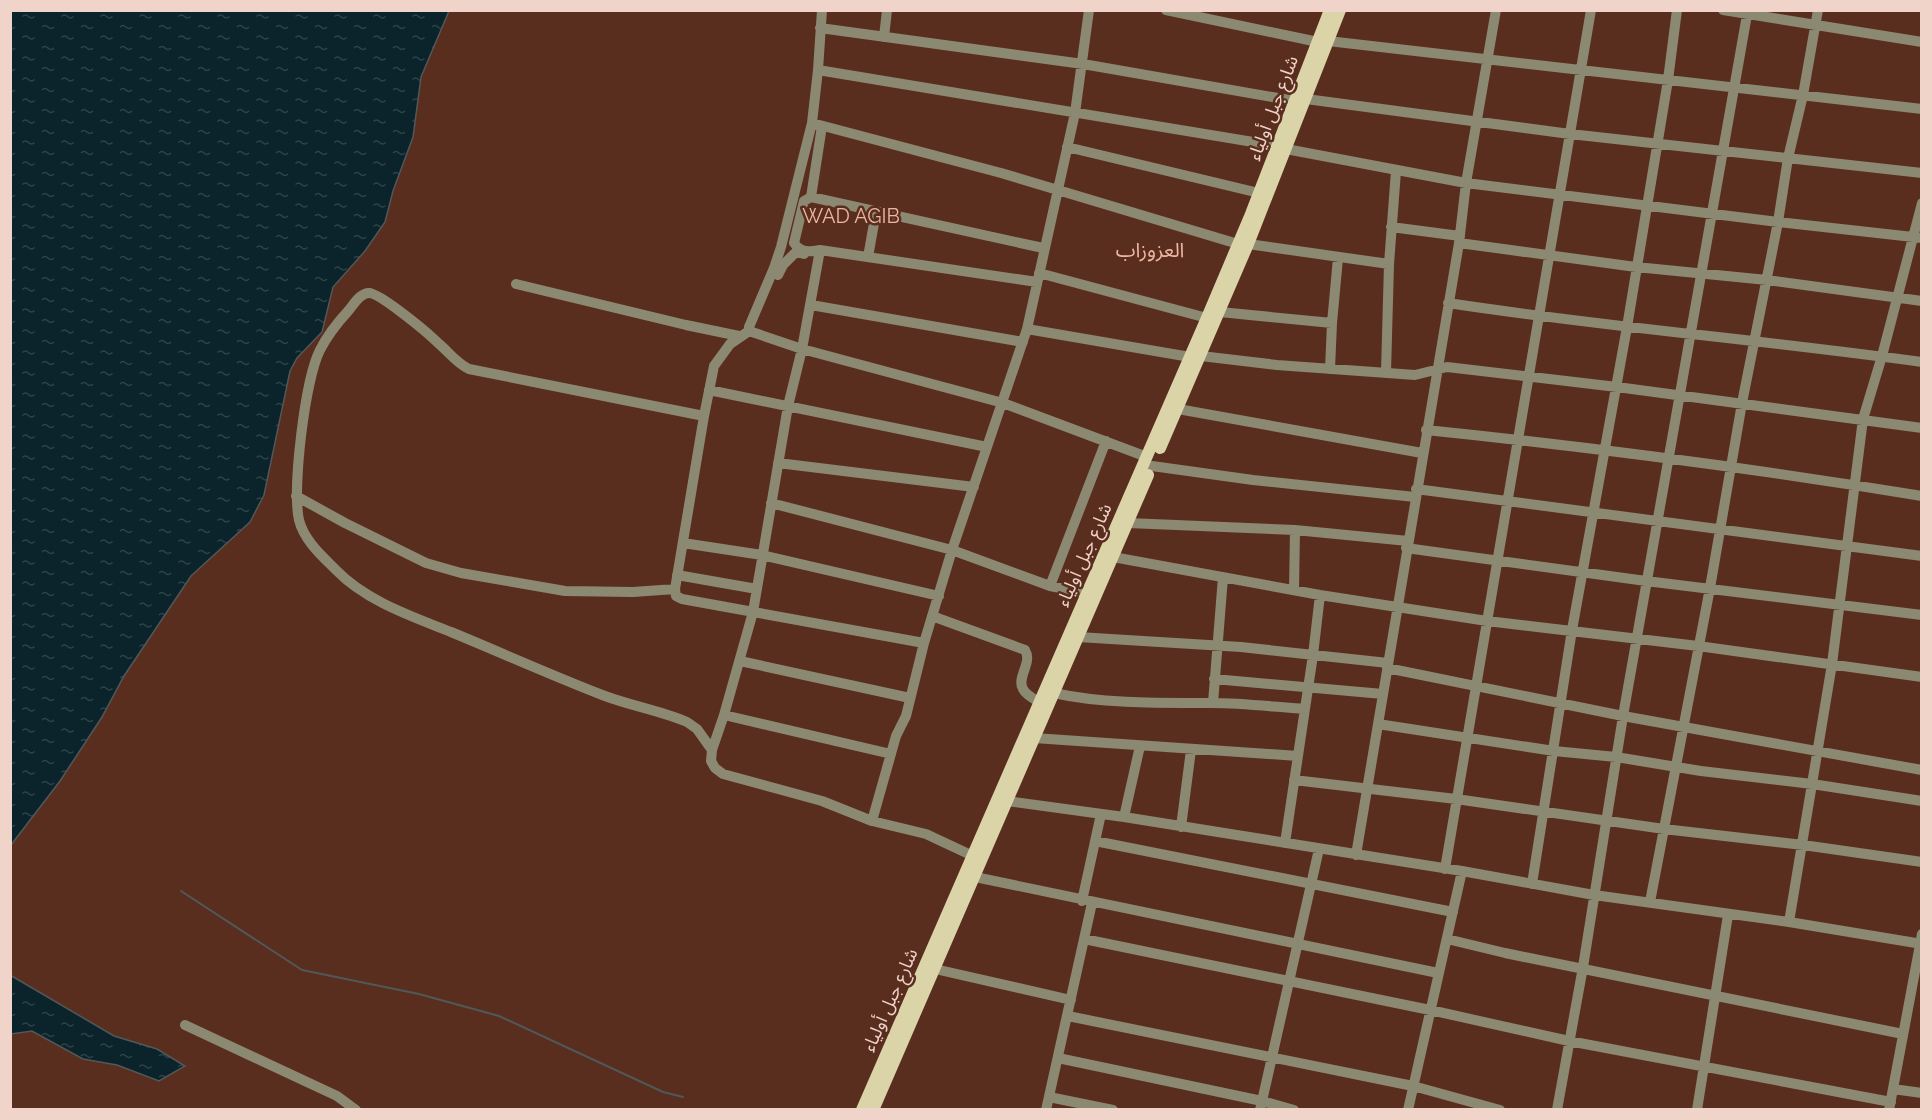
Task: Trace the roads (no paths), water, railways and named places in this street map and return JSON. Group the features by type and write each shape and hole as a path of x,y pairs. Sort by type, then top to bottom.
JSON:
{"main road":[{"name":"شارع جبل أولياء","path":"1323,42 1330,10"},
{"name":"شارع جبل أولياء","path":"1150,461 1178,409 1207,318 1243,244 1323,42 1340,10"},
{"name":"شارع جبل أولياء","path":"861,1110 1086,593 1131,503 1195,356 1220,312 1259,193 1282,148"},
{"name":"شارع جبل أولياء","path":"873,1110 1128,523 1131,503"}],"street":[{"path":"811,197 822,10"},
{"path":"884,37 887,10"},
{"path":"872,821 896,735 906,716 924,643 952,550 1027,329 1043,248 1075,113 1089,10"},
{"path":"1166,10 1323,42 1922,109"},
{"path":"1356,855 1496,10"},
{"path":"1445,869 1591,10"},
{"path":"1532,884 1572,630 1617,387 1668,80 1677,10"},
{"path":"1723,10 1922,42"},
{"path":"1650,902 1710,588 1742,403 1778,222 1788,158 1803,94 1818,10"},
{"path":"1557,1110 1583,968 1605,819 1636,638 1747,15"},
{"path":"820,28 1083,64 1301,100 1570,134 1922,173"},
{"path":"818,70 1282,148 1466,183 1918,237"},
{"path":"817,124 1001,173 1243,244 1389,264"},
{"path":"817,124 788,224 762,297 749,327 730,344 714,366 677,575 676,596 924,643"},
{"path":"1067,147 1259,193"},
{"path":"1386,372 1389,264 1396,171"},
{"path":"1043,248 811,197 804,201 794,243 797,248 807,252 1038,277 1207,318"},
{"path":"1789,922 1832,664 1863,419 1918,237 1922,203"},
{"path":"868,257 876,212"},
{"path":"1391,227 1550,255 1636,267 1767,280 1922,301"},
{"path":"762,297 777,279 789,257 796,252 820,253"},
{"path":"820,253 802,349 788,406 753,612 712,750 711,761 715,768 723,774 822,801 872,821 926,834 973,856"},
{"path":"1330,369 1338,258"},
{"path":"516,284 686,325 744,333 1003,403 1106,441 1150,461 1253,480 1508,501 1922,556"},
{"path":"704,416 469,369 405,315 376,295 369,293 362,295 337,323 315,362 309,382 296,496 299,520 308,540 338,572 362,591 404,613 603,695 687,722 697,729 712,750"},
{"path":"1448,303 1539,317 1922,362"},
{"path":"811,304 1023,342"},
{"path":"1220,312 1332,322"},
{"path":"1027,329 1195,356 1277,365 1421,375 1437,368 1447,367 1742,403 1922,428"},
{"path":"709,390 987,447"},
{"path":"1178,409 1422,453"},
{"path":"1426,430 1606,450 1922,496"},
{"path":"1050,586 1106,441"},
{"path":"778,463 974,487"},
{"path":"296,496 345,524 426,563 461,573 565,591 633,592 675,589"},
{"path":"771,503 952,550 1050,586 1086,593"},
{"path":"1128,523 1295,530 1646,582 1838,603 1922,615"},
{"path":"1294,591 1295,530"},
{"path":"683,543 762,555 939,596"},
{"path":"1113,557 1294,591 1487,621 1636,638 1922,677"},
{"path":"677,575 757,589"},
{"path":"1213,703 1223,578"},
{"path":"1285,843 1320,595"},
{"path":"932,616 1025,650 1029,657 1022,686 1024,691 1039,702"},
{"path":"1078,637 1217,646 1387,665 1623,716 1922,770"},
{"path":"740,662 910,698"},
{"path":"1214,679 1383,694"},
{"path":"1054,693 1147,702 1213,703 1305,709"},
{"path":"724,715 891,754"},
{"path":"1378,724 1922,801"},
{"path":"1034,738 1298,756"},
{"path":"1124,817 1140,746"},
{"path":"1181,827 1191,750"},
{"path":"1294,780 1456,799 1664,829 1922,862"},
{"path":"1007,801 1124,817 1462,871 1594,895 1921,940 1890,1106 1084,939"},
{"path":"1046,1110 1084,939 1095,842 1101,814"},
{"path":"1095,842 1453,912"},
{"path":"1261,1105 1319,849"},
{"path":"1408,1110 1462,871"},
{"path":"975,877 1438,973"},
{"path":"1697,1110 1728,915"},
{"path":"1447,939 1505,953 1903,1034"},
{"path":"935,969 1071,1000"},
{"path":"1068,1016 1413,1086 1500,1110"},
{"path":"185,1024 337,1096 356,1110"},
{"path":"1058,1058 1261,1105 1294,1110"},
{"path":"1893,1089 1922,1093"},
{"path":"1049,1096 1113,1110"}],"water":[{"path":"11,10 449,11 421,77 413,137 393,191 385,222 365,251 333,287 322,332 297,358 290,371 264,495 250,522 191,576 124,676 102,717 60,781 11,845"},
{"path":"10,975 114,1036 157,1049 185,1066 159,1081 117,1065 83,1059 32,1031 11,1034"}],"waterway":[{"path":"181,891 302,970 419,994 499,1016 663,1092 683,1097"}],"district":[{"name":"WAD AGIB","path":"851,216"},
{"name":"العزوزاب","path":"1150,250"}]}
